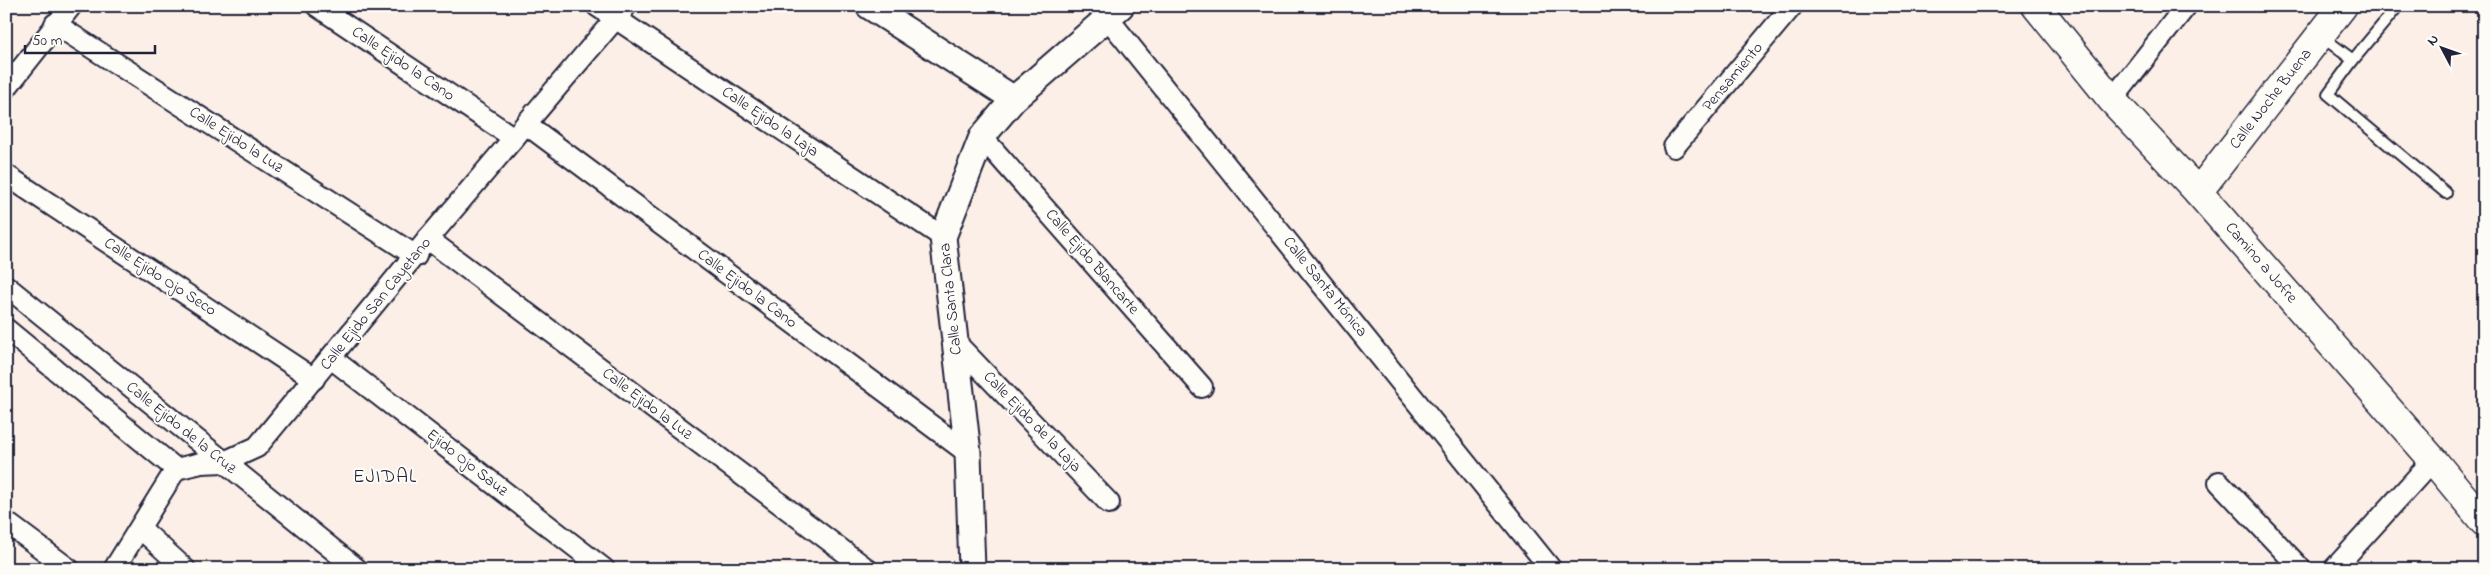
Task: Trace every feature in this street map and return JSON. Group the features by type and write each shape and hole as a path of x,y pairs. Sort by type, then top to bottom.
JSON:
{"main road":[{"name":"Camino a Jofre","path":"2036,6 2112,100 2198,192 2484,522"},
{"name":"Calle Noche Buena","path":"2198,192 2343,6"}],"street":[{"path":"6,88 71,6"},
{"name":"Calle Ejido la Cano","path":"317,6 520,131 968,453"},
{"name":"Calle Ejido la Laja","path":"597,6 620,12 943,237"},
{"path":"869,6 1014,99"},
{"name":"Pensamiento","path":"1674,147 1792,6"},
{"path":"2112,100 2186,6"},
{"name":"Calle Santa Clara","path":"972,569 968,453 943,237 982,137 1014,99 1109,10"},
{"name":"Calle Santa Mónica","path":"1109,10 1551,569"},
{"name":"Calle Ejido San Cayetano","path":"176,469 201,463 224,462 257,447 416,256 428,239 620,12"},
{"name":"Calle Ejido la Luz","path":"55,24 416,256"},
{"name":"Calle Ejido Blancarte","path":"982,137 1202,387"},
{"name":"Calle Ejido Ojo Seco","path":"6,176 314,379"},
{"name":"Calle Ejido la Luz","path":"428,239 867,569"},
{"name":"Calle Ejido de la Cruz","path":"6,286 356,569"},
{"path":"6,330 176,469 114,569"},
{"name":"Calle Ejido de la Laja","path":"955,342 1109,503"},
{"name":"Ejido Ojo Sauz","path":"331,358 604,569"},
{"path":"2334,569 2432,460"},
{"path":"2219,482 2301,569"},
{"path":"6,522 69,569"},
{"path":"140,528 185,569"}],"lane":[{"path":"2398,6 2353,60 2328,94 2446,193"},
{"path":"2320,36 2353,60"}],"district":[{"name":"EJIDAL","path":"385,477"}]}
